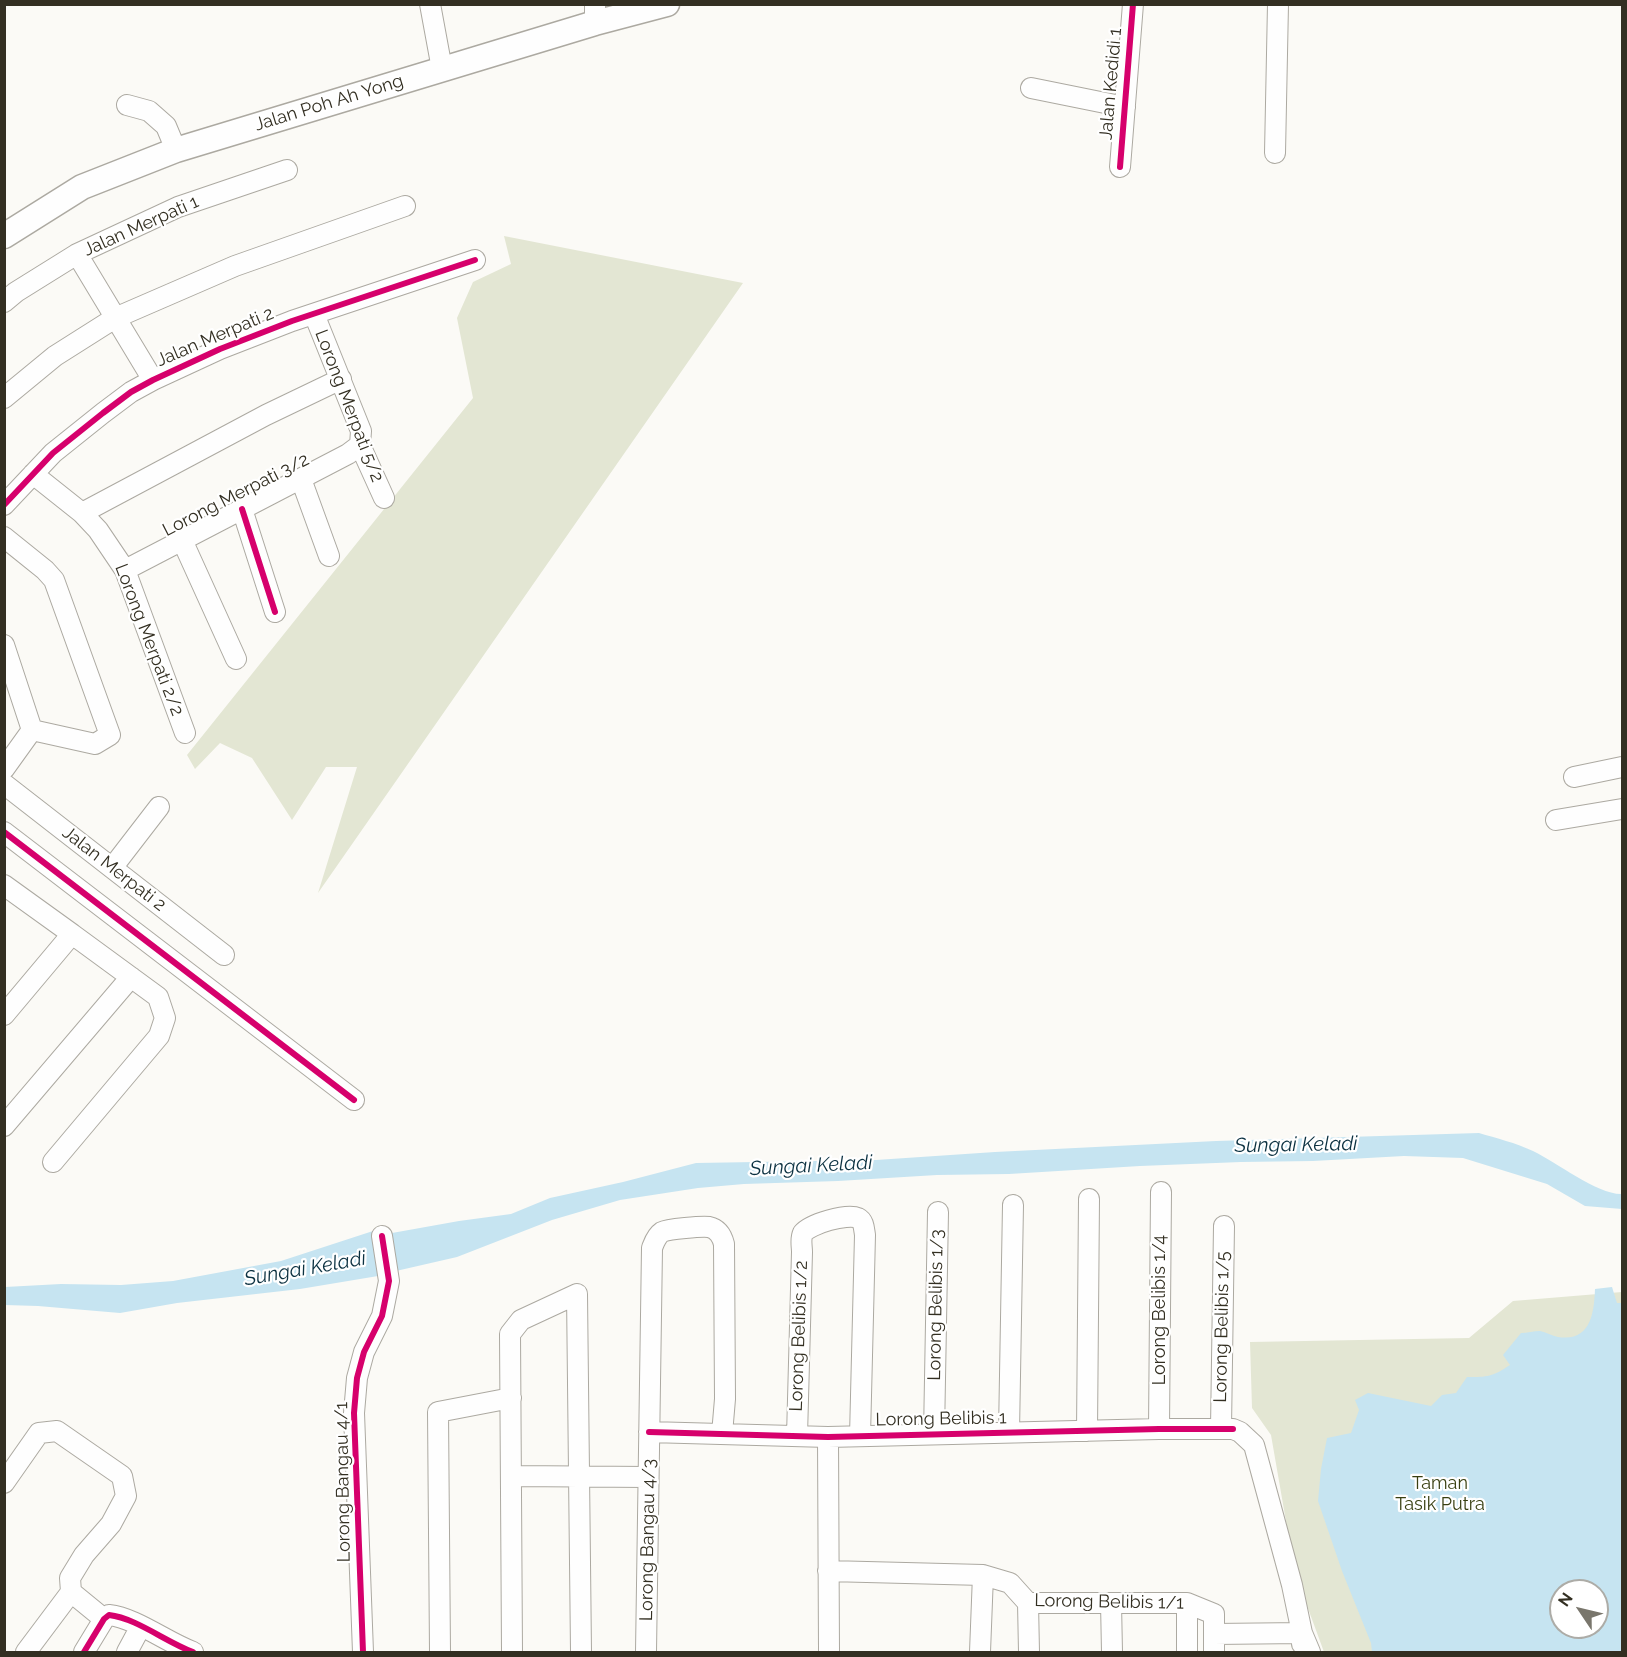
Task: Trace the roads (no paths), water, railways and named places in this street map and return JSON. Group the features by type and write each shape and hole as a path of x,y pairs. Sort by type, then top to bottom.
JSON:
{"main road":[{"name":"Jalan Poh Ah Yong","path":"4,236 82,187 176,150 442,69 595,14 667,4"}],"street":[{"path":"430,4 442,69"},
{"name":"Jalan Kedidi 1","path":"1120,166 1133,4"},
{"path":"1275,153 1278,4"},
{"path":"1031,88 1125,107"},
{"path":"127,105 149,111 166,126 176,150"},
{"name":"Jalan Merpati 1","path":"4,302 77,254 178,207 286,171"},
{"path":"4,398 55,356 115,318 235,266 405,206"},
{"path":"77,254 153,380"},
{"name":"Jalan Merpati 2","path":"4,505 53,453 131,392 153,380 220,349 314,314 475,260"},
{"name":"Lorong Merpati 5/2","path":"314,314 361,431 360,445 384,498"},
{"path":"82,513 266,415 340,379"},
{"name":"Lorong Merpati 3/2","path":"125,570 348,454 360,445"},
{"name":"Lorong Merpati 2/2","path":"33,474 82,513 98,530 125,570 185,733"},
{"path":"301,479 329,556"},
{"path":"242,509 275,612"},
{"path":"4,537 54,580 110,735 95,744 32,730"},
{"path":"182,540 236,659"},
{"path":"4,645 32,730"},
{"path":"4,769 32,730"},
{"path":"1574,777 1623,767"},
{"name":"Jalan Merpati 2","path":"4,784 224,955"},
{"path":"112,867 159,807"},
{"path":"1556,820 1623,809"},
{"path":"4,832 354,1100"},
{"path":"4,885 158,997 165,1018 159,1036 53,1162"},
{"path":"4,1015 72,934"},
{"path":"4,1126 131,977"},
{"name":"Lorong Belibis 1/4","path":"1159,1429 1161,1192"},
{"path":"1087,1431 1089,1199"},
{"path":"1010,1432 1012,1205"},
{"name":"Lorong Belibis 1/3","path":"934,1434 938,1212"},
{"name":"Lorong Belibis 1/2","path":"796,1436 801,1236 810,1227 849,1216 857,1217 862,1222 865,1235 860,1436"},
{"name":"Lorong Belibis 1/5","path":"1224,1226 1227,1428"},
{"name":"Lorong Bangau 4/3","path":"646,1653 652,1248 662,1232 672,1229 710,1227 721,1234 724,1244 722,1434"},
{"name":"Lorong Bangau 4/1","path":"363,1653 354,1413 357,1378 364,1352 382,1316 389,1281 382,1236"},
{"path":"512,1653 510,1334 521,1320 577,1294 580,1653"},
{"path":"440,1653 438,1412 511,1398"},
{"path":"1227,1428 1240,1431 1254,1445 1292,1585 1302,1643 1310,1653"},
{"name":"Lorong Belibis 1","path":"649,1432 828,1437 1227,1428"},
{"path":"4,1483 39,1434 57,1431 122,1476 126,1496 111,1524 84,1554 74,1570 70,1578 71,1592 26,1653"},
{"path":"828,1437 829,1653"},
{"path":"511,1476 648,1477"},
{"name":"Lorong Belibis 1/1","path":"828,1571 983,1575 1010,1583 1028,1603 1188,1603 1214,1614 1214,1643"},
{"path":"980,1653 983,1575"},
{"path":"71,1592 104,1618"},
{"path":"1028,1603 1029,1653"},
{"path":"1111,1603 1112,1653"},
{"path":"1186,1653 1188,1603"},
{"path":"84,1653 104,1618 109,1615 119,1616 135,1623 193,1653"},
{"path":"127,1653 135,1623"},
{"path":"1214,1643 1302,1643"}],"water":[{"name":"Sungai Keladi","path":"1479,1133 1526,1148 1589,1184 1612,1193 1622,1194 1622,1209 1585,1206 1547,1184 1463,1158 1404,1156 744,1184 698,1188 620,1200 552,1220 457,1257 396,1271 392,1233 511,1214 550,1198 696,1163 876,1160 1216,1141"},
{"name":"Sungai Keladi","path":"373,1231 378,1276 300,1289 177,1303 120,1313 5,1305 5,1287 61,1284 121,1285 173,1281 281,1261"},
{"name":"Taman Tasik Putra","path":"1612,1287 1617,1303 1622,1303 1622,1652 1372,1652 1371,1643 1342,1571 1318,1501 1327,1438 1351,1433 1359,1410 1355,1400 1368,1393 1431,1406 1442,1395 1456,1393 1467,1377 1490,1376 1510,1365 1503,1355 1521,1333 1540,1331 1558,1337 1578,1335 1588,1324 1595,1289"}]}
